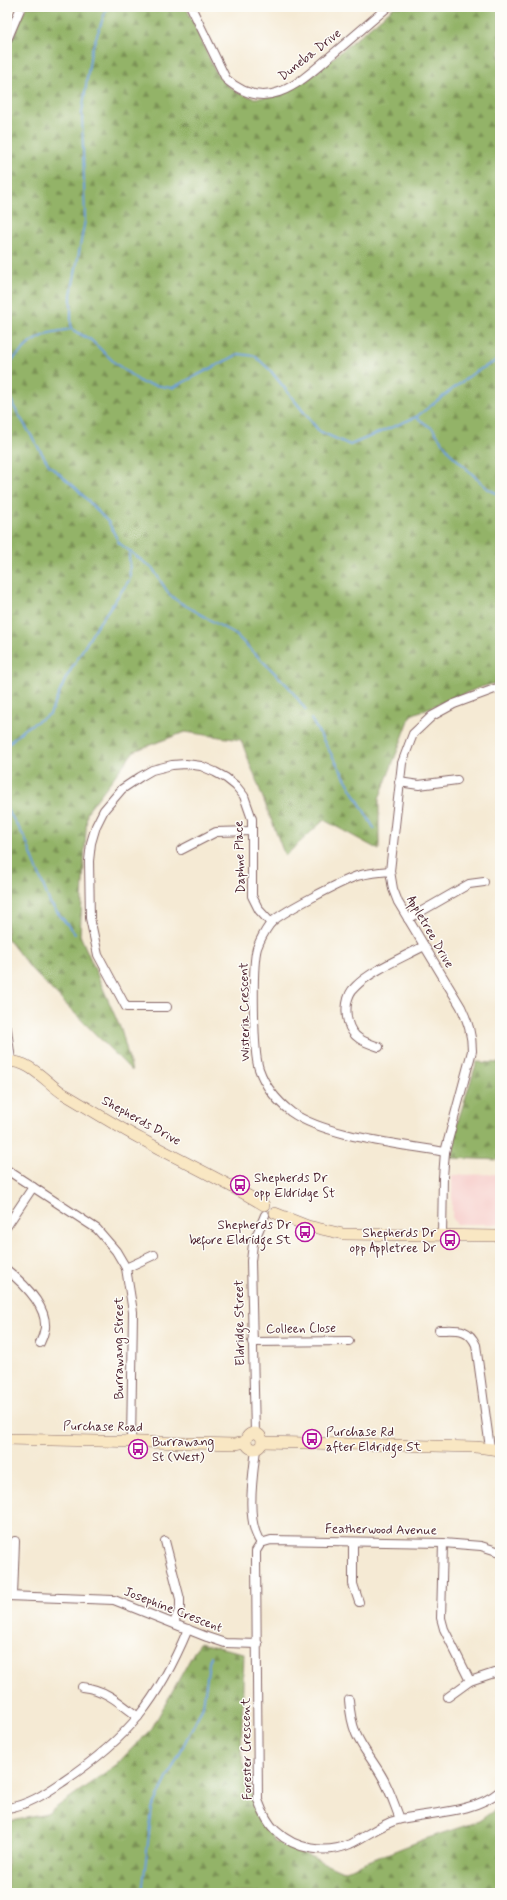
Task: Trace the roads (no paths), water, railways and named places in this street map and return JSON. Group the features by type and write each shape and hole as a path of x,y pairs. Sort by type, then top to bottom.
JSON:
{"main road":[{"name":"Shepherds Drive","path":"9,1061 22,1063 32,1068 59,1091 142,1139 223,1181 268,1211 308,1226 343,1234 500,1236"},
{"path":"259,1446 261,1437 255,1433 248,1436 246,1442 249,1447 495,1449"},
{"name":"Purchase Road","path":"7,1439 130,1442 246,1442"}],"street":[{"path":"7,40 21,7"},
{"name":"Duneba Drive","path":"191,7 226,80 246,93 271,95 285,91 304,78 388,7"},
{"name":"Appletree Drive","path":"442,1235 442,1177 445,1152 472,1051 472,1036 468,1021 461,1007 398,902 393,888 390,871 399,782 402,763 408,745 420,727 432,716 454,704 500,687"},
{"name":"Daphne Place","path":"167,1007 126,1007 98,955 90,918 91,843 96,826 104,810 130,783 152,770 172,765 186,764 201,766 226,778 244,796 252,819 252,896 259,910 271,923"},
{"path":"399,782 419,785 458,780"},
{"path":"181,850 216,832 252,831"},
{"name":"Wisteria Crescent","path":"390,871 371,872 355,877 284,913 271,923 257,948 255,965 256,1054 259,1068 269,1089 278,1100 292,1112 311,1123 330,1130 445,1152"},
{"path":"408,919 469,884 484,882"},
{"path":"379,1047 361,1041 350,1030 346,1015 347,1001 353,988 364,979 424,946"},
{"path":"7,1029 9,1061"},
{"name":"Burrawang Street","path":"7,1170 97,1229 116,1251 126,1268 133,1312 130,1442"},
{"path":"7,1226 33,1187"},
{"name":"Eldridge Street","path":"255,1433 251,1261 253,1244 268,1211"},
{"path":"126,1268 154,1255"},
{"path":"7,1270 30,1292 43,1313 45,1328 40,1343"},
{"path":"439,1330 463,1330 472,1335 476,1345 495,1449"},
{"name":"Colleen Close","path":"252,1342 349,1341"},
{"path":"259,1446 252,1514 254,1531 261,1543"},
{"name":"Featherwood Avenue","path":"261,1543 271,1540 443,1543 481,1546 500,1552"},
{"path":"10,1596 15,1541"},
{"path":"165,1541 180,1599 180,1608 174,1623"},
{"path":"353,1542 353,1584 359,1602"},
{"name":"Forester Crescent","path":"261,1543 256,1551 258,1644 258,1800 263,1814 275,1831 289,1841 301,1846 319,1850 336,1849 350,1844 386,1824 400,1819 476,1804 488,1799 500,1791"},
{"path":"443,1543 441,1618 444,1629 470,1681"},
{"name":"Josephine Crescent","path":"10,1596 114,1600 174,1623 188,1630 225,1643 258,1644"},
{"path":"7,1808 27,1804 89,1764 125,1732 153,1698 174,1664 188,1630"},
{"path":"448,1697 470,1681 500,1671"},
{"path":"82,1686 95,1688 108,1694 138,1717"},
{"path":"349,1700 350,1716 355,1733 362,1748 385,1782 400,1819"}],"waterway":[{"path":"71,329 71,295 85,220 82,113 91,52 107,7"},
{"path":"7,365 31,342 49,333 71,329 91,340 115,363 142,383 172,388 239,354 255,356 270,370 319,431 350,445 416,417 475,372 500,359"},
{"path":"7,390 14,407 49,465 76,488 109,523 119,543 153,569 169,594 176,600 236,635 288,686 306,710"},
{"path":"416,417 433,429 451,454 488,489 500,495"},
{"path":"7,745 24,729 50,714 66,678 95,629 130,579 129,553"},
{"path":"311,719 374,828"},
{"path":"7,809 25,838 50,903 75,934"},
{"path":"142,1893 152,1809 203,1706 210,1656"},
{"path":"489,1893 500,1889"}],"place":[{"name":"Shepherds Dr opp Eldridge St","path":"240,1185"},
{"name":"Shepherds Dr before Eldridge St","path":"305,1232"},
{"name":"Shepherds Dr opp Appletree Dr","path":"450,1240"},
{"name":"Purchase Rd after Eldridge St","path":"312,1439"},
{"name":"Burrawang St (West)","path":"138,1449"}]}
